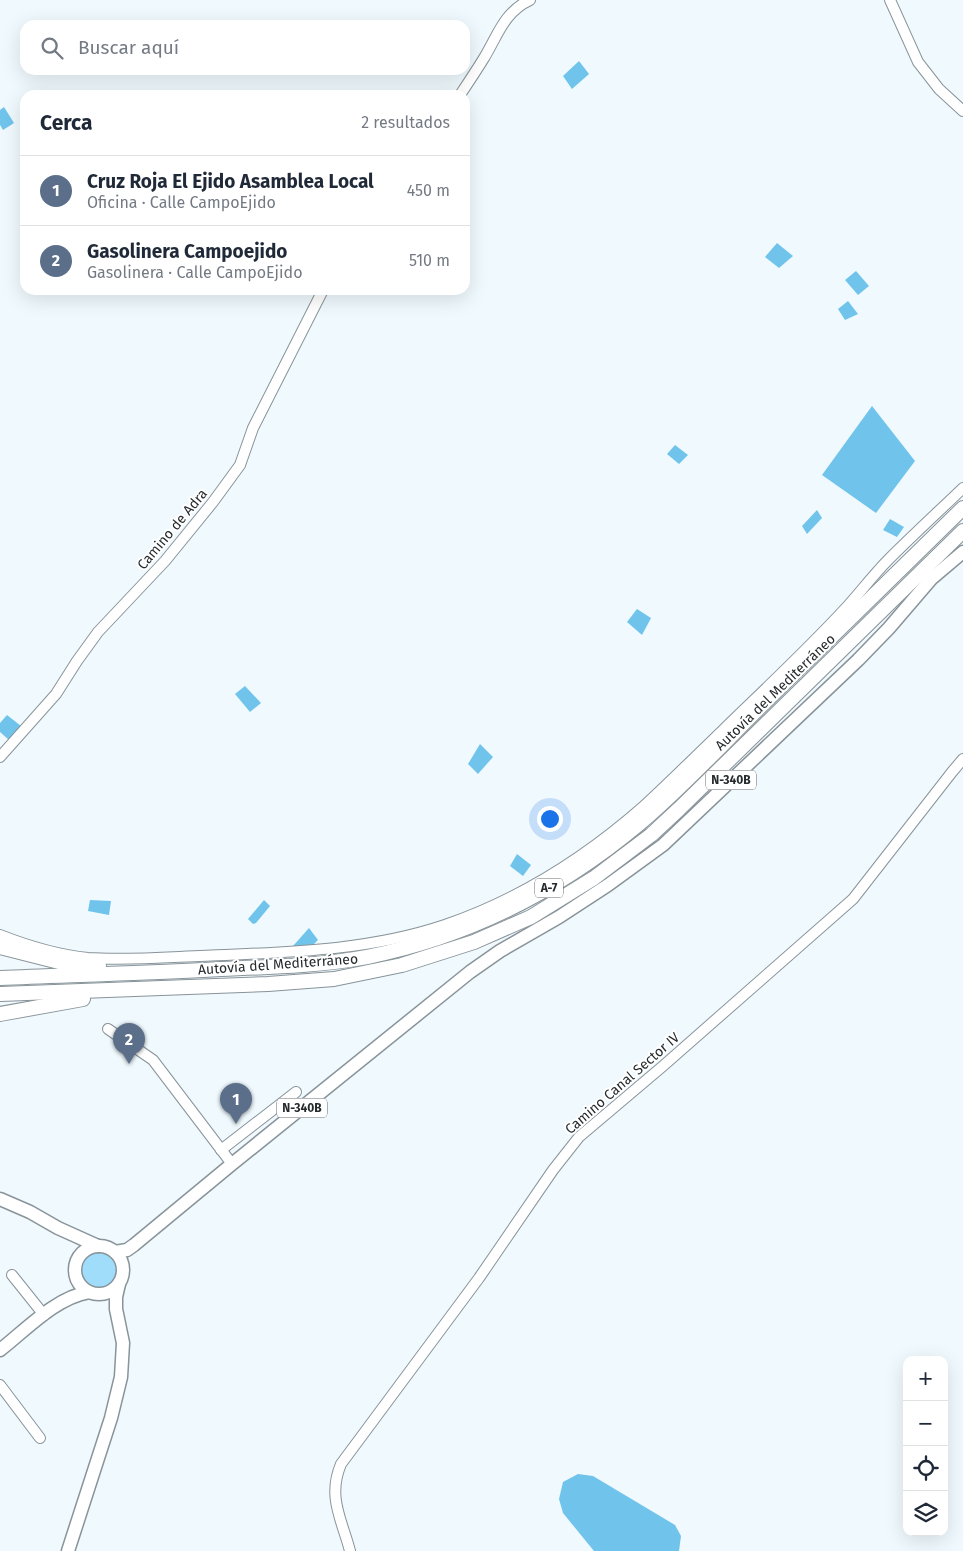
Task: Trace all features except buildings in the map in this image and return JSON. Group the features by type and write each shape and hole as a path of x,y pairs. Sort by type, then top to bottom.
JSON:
{"highway":[{"name":"Autovía del Mediterráneo","path":"0,978 200,970 332,962 398,950 468,927 524,902 610,846 668,798 963,508"},
{"name":"Autovía del Mediterráneo","path":"0,994 334,979 402,965 474,942 531,917 594,878 620,859 679,809 960,534"},
{"path":"0,946 55,961 90,966 200,970"},
{"path":"0,1014 67,1001 200,986"}],"main road":[{"name":"N-340B","path":"119,1284 122,1277 119,1258 232,1164 470,972 500,951 559,917 608,885 663,844 858,660 889,628 931,579 963,552"},
{"path":"0,1199 30,1212 58,1228 98,1246 110,1249 119,1258"},
{"path":"58,1228 70,1241 75,1250 78,1282 83,1288 108,1299 116,1309"},
{"path":"0,1350 60,1302 69,1291 79,1257 84,1251 98,1246"},
{"path":"60,1302 76,1294 107,1293 119,1284"},
{"path":"68,1551 111,1418 122,1377 123,1343 116,1309 119,1284"}],"street":[{"path":"463,90 484,58 506,18 522,4 530,0"},
{"path":"890,0 918,62 939,89 963,111"},
{"name":"Camino de Adra","path":"0,757 56,694 98,632 165,561 213,502 240,465 253,428 320,295"},
{"path":"0,936 50,951 87,958 287,953 349,947 397,938 445,925 487,908 529,888 568,864 605,838 643,806 792,664 843,611 887,561 963,488"},
{"name":"Camino Canal Sector IV","path":"350,1551 336,1504 335,1488 341,1464 479,1278 564,1156 579,1137 853,899 963,759"},
{"path":"108,1029 152,1060 232,1164"},
{"path":"221,1150 296,1092"},
{"path":"12,1275 44,1315"},
{"path":"0,1385 40,1438"}],"shaded area":[{"path":"579,61 589,74 572,89 563,76"},
{"path":"4,107 14,123 3,130 0,125 0,110"},
{"path":"777,243 793,256 779,268 765,257"},
{"path":"856,271 869,286 858,295 845,280"},
{"path":"848,301 858,314 845,320 838,309"},
{"path":"872,406 915,461 876,513 822,475"},
{"path":"675,445 688,455 679,464 667,454"},
{"path":"817,510 822,518 807,534 802,526"},
{"path":"890,519 904,527 897,537 883,530"},
{"path":"637,609 651,618 642,635 627,622"},
{"path":"245,686 261,703 250,712 235,694"},
{"path":"7,715 21,726 9,740 0,732 0,723"},
{"path":"480,744 493,757 478,774 468,764"},
{"path":"517,854 531,865 523,876 510,866"},
{"path":"90,900 111,901 109,915 88,911"},
{"path":"264,900 270,906 253,924 248,919"},
{"path":"309,928 318,940 312,946 293,946"},
{"path":"99,1251 112,1257 118,1270 112,1283 99,1289 86,1283 80,1270 86,1257"},
{"path":"578,1474 593,1476 675,1525 681,1536 679,1551 594,1551 563,1513 559,1499 563,1482"}],"place":[{"name":"Gasolinera Campoejido","path":"129,1064"},
{"name":"Cruz Roja El Ejido Asamblea Local","path":"236,1124"}]}
